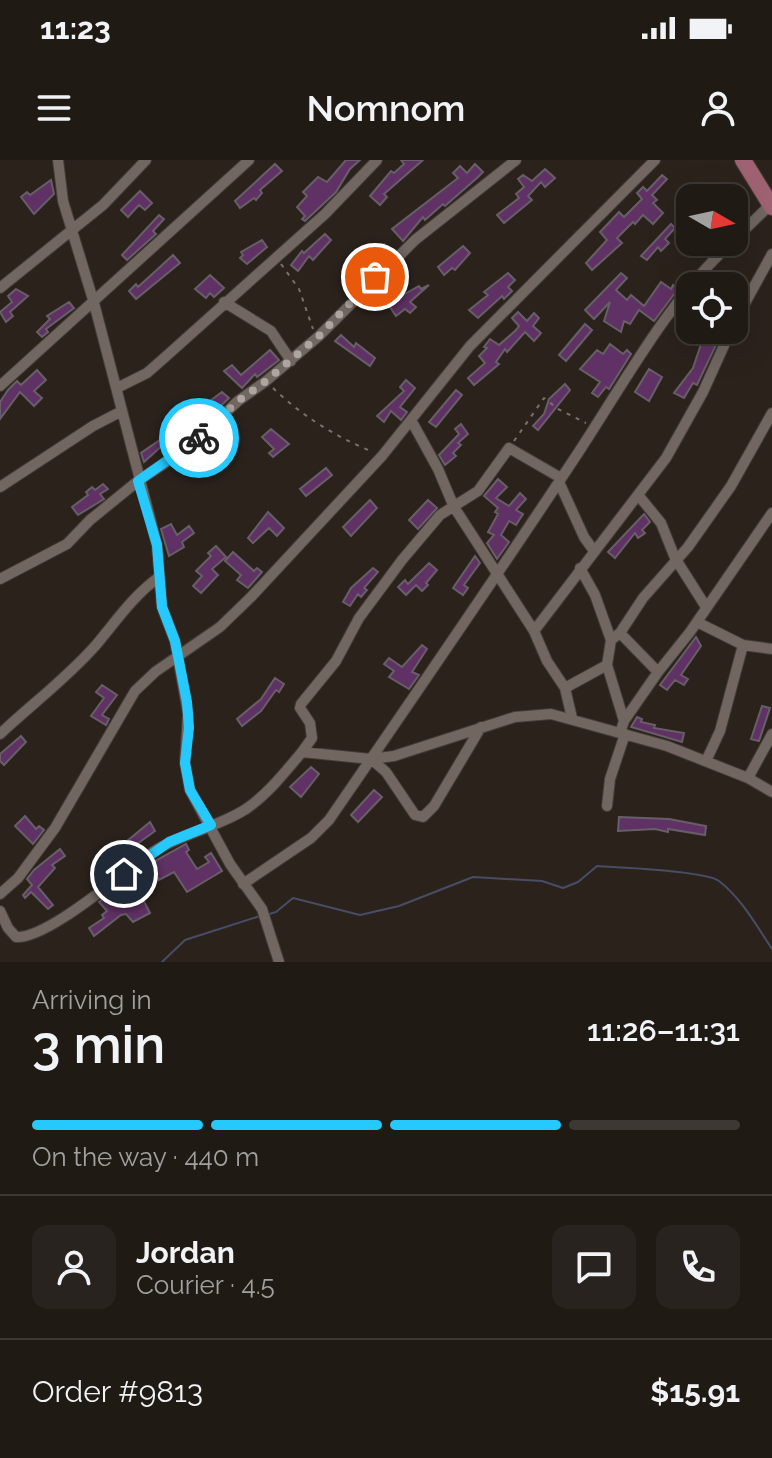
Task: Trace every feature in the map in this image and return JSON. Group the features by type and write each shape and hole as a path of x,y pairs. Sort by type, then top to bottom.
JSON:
{"main road":[{"path":"743,160 771,206"}],"street":[{"path":"58,160 61,188 157,545 162,607 177,656 188,713 187,777 193,798 211,825 222,850 264,914 279,962"},
{"path":"0,288 103,205 146,160"},
{"path":"0,386 249,160"},
{"path":"117,388 147,373 325,214 377,160"},
{"path":"0,579 67,544 90,520 138,481 189,447 238,401 319,336 387,264 516,160"},
{"path":"0,894 18,878 55,828 117,727 131,697 145,681 220,627 251,597 382,456 470,346 655,160"},
{"path":"748,227 771,206"},
{"path":"748,298 772,254"},
{"path":"243,884 320,830 689,287 719,256"},
{"path":"224,302 271,331 291,361"},
{"path":"534,631 639,496 684,427 724,344"},
{"path":"0,487 93,426 122,411"},
{"path":"607,806 624,721 607,665 616,637 675,558 688,547 731,486 772,413"},
{"path":"411,420 438,469 454,507 534,631 547,661 565,688 572,718"},
{"path":"0,911 11,933 21,938 81,905 156,850 254,803 312,738 301,704 336,661 359,618 440,515 489,480 509,448 560,480 581,531 594,551"},
{"path":"639,496 661,523 675,558 706,607"},
{"path":"624,721 772,513"},
{"path":"580,568 616,637 658,672"},
{"path":"0,734 52,689 96,644 133,598 159,577"},
{"path":"697,622 743,645 772,649"},
{"path":"706,761 722,723 743,645"},
{"path":"565,688 607,665"},
{"path":"302,752 371,759 403,754 530,713 572,718 706,761 748,778 772,792"},
{"path":"371,759 386,772 415,815 423,817 434,806 481,727"},
{"path":"748,778 772,734"}],"path":[{"path":"275,258 299,289 308,320 319,336"},
{"path":"266,381 307,418 321,423 345,441 382,456"},
{"path":"509,448 544,398 558,409 595,427"}],"building":[{"path":"346,160 360,160 350,169 336,192 305,221 302,219 305,216 297,207 307,196 303,192 318,177 327,182"},
{"path":"401,160 423,160 384,194 387,197 380,205 370,196 391,171 394,173 404,164"},
{"path":"275,164 282,171 260,190 262,193 256,200 254,198 240,208 235,201"},
{"path":"475,164 483,172 445,206 443,204 425,220 423,217 403,241 392,229 458,178 453,173 460,166 467,173"},
{"path":"545,169 555,178 545,187 541,182 528,196 532,200 504,223 497,215 519,198 516,194 524,187 518,179 523,175 532,181"},
{"path":"662,175 667,179 652,195 657,200 653,203 663,213 653,224 643,215 635,224 633,222 617,238 622,243 592,270 586,263 607,240 600,232 619,212 624,217 642,199 637,193 643,187 647,191"},
{"path":"51,180 54,194 34,214 21,197 27,192 30,195"},
{"path":"140,191 152,203 145,210 139,205 128,217 121,210"},
{"path":"159,215 164,219 153,231 156,234 127,260 122,255"},
{"path":"671,224 675,228 665,239 669,243 661,251 658,247 647,260 641,256"},
{"path":"325,234 331,240 313,260 309,256 298,271 291,265 302,251 304,253"},
{"path":"262,240 267,247 247,264 240,258 243,255 241,252"},
{"path":"384,244 389,249 388,254 374,270 369,265 358,279 345,268 351,261 359,265"},
{"path":"463,246 470,253 455,270 452,268 444,275 438,267"},
{"path":"173,255 180,263 136,299 129,291 136,284 138,287"},
{"path":"508,273 515,280 508,287 512,291 478,318 469,310 488,295 484,292"},
{"path":"621,273 627,278 616,290 627,300 631,295 644,306 661,282 671,289 673,285 676,287 654,321 639,310 630,324 624,321 621,332 604,321 610,302 594,319 585,310"},
{"path":"210,275 224,288 214,297 210,293 206,298 195,289"},
{"path":"429,285 410,302 416,307 410,313 405,309 396,316 383,297 379,302 372,295 377,290 381,294 388,288 401,296 419,286 421,289"},
{"path":"16,289 28,296 10,312 13,316 6,322 0,312 12,302 8,296"},
{"path":"69,302 74,308 46,329 48,332 42,337 37,332 50,319 47,316"},
{"path":"518,312 527,321 534,313 539,318 533,326 541,333 534,341 525,332 507,352 505,349 496,362 499,364 474,385 468,378 485,363 479,356 487,348 484,347 490,339 499,345 515,331 519,326 512,318"},
{"path":"585,324 592,330 566,361 559,355"},
{"path":"341,335 354,347 356,343 375,358 370,366 335,341"},
{"path":"610,344 623,354 627,350 631,354 609,389 606,387 598,397 592,393 600,382 580,369 597,350 603,354"},
{"path":"701,344 716,344 697,385 693,383 684,398 674,393 693,368"},
{"path":"270,350 279,360 257,377 255,374 242,388 224,371 232,365 241,375"},
{"path":"649,369 662,377 649,401 635,392"},
{"path":"37,370 46,380 34,391 42,398 34,406 20,392 0,419 0,402 8,390 17,381 21,385"},
{"path":"406,380 415,388 400,407 407,412 401,420 391,411 384,422 377,416 404,391 400,387"},
{"path":"565,384 570,390 538,430 533,426 544,414 549,399"},
{"path":"456,390 462,395 436,427 429,422"},
{"path":"222,392 229,398 206,420 196,411"},
{"path":"461,424 468,434 458,443 461,445 453,453 456,456 445,465 439,455 459,434 455,429"},
{"path":"271,429 289,444 273,457 269,453 274,449 262,437"},
{"path":"168,430 176,433 144,462 141,453 164,437"},
{"path":"326,468 332,475 306,496 300,489"},
{"path":"498,479 507,487 496,498 509,506 520,493 526,499 516,510 523,514 516,525 509,521 501,535 509,542 497,559 487,543 494,535 488,532 498,508 484,496"},
{"path":"103,484 108,489 100,494 104,499 78,515 72,507 88,495 86,492 92,487 95,490"},
{"path":"370,500 377,508 351,536 343,527"},
{"path":"428,500 437,508 418,529 409,520"},
{"path":"268,512 284,528 277,536 269,528 253,543 248,538"},
{"path":"644,514 650,522 642,530 645,533 638,538 635,533 615,558 608,552"},
{"path":"171,524 177,535 189,526 194,533 182,542 184,547 169,556 161,529"},
{"path":"216,546 226,557 212,569 218,575 201,593 193,586 202,576 196,571"},
{"path":"233,552 254,571 257,568 262,572 248,588 237,580 241,575 225,561"},
{"path":"475,556 480,563 464,585 468,588 463,595 453,588"},
{"path":"429,563 437,570 426,583 428,585 422,591 416,585 406,595 398,587 405,580 408,584"},
{"path":"373,568 378,572 364,588 367,590 361,597 358,594 350,606 343,602 351,588"},
{"path":"696,637 701,646 681,675 688,679 684,685 675,680 667,690 660,685"},
{"path":"422,645 427,649 412,672 419,675 409,689 389,677 394,671 384,664 389,658 402,667"},
{"path":"275,678 284,684 279,692 276,690 261,711 242,726 237,719 261,699"},
{"path":"102,685 117,695 102,715 109,719 106,725 91,716 104,698 96,692"},
{"path":"762,706 770,708 759,741 751,739"},
{"path":"637,717 642,719 641,722 655,725 654,728 684,733 682,742 631,727"},
{"path":"21,736 26,742 4,765 0,754"},
{"path":"311,767 319,774 301,797 290,787"},
{"path":"374,790 382,797 358,822 351,815"},
{"path":"25,816 36,829 39,826 44,830 33,844 15,826"},
{"path":"619,817 669,819 706,826 705,835 668,829 668,832 655,829 618,831"},
{"path":"150,822 155,831 126,852 121,846"},
{"path":"186,844 189,850 186,852 197,869 209,862 205,857 211,853 222,871 187,892 174,872 159,880 150,864"},
{"path":"60,849 65,856 52,865 55,868 38,887 53,905 48,909 31,892 25,898 23,895 32,885 27,879 34,870"},
{"path":"136,886 150,913 133,922 126,914 121,915 94,936 89,928 104,918 102,915 107,911 99,902 119,887 124,894"}],"waterway":[{"path":"266,915 276,912 293,898 360,915 399,906 473,877 542,881 563,888 578,882 597,866 680,872 719,881 742,904 772,949"},
{"path":"162,962 185,940 260,916"}],"way so far":[{"path":"199,438 238,401 319,336 375,277"}],"route":[{"path":"124,874 169,842 211,825 190,790 185,763 189,728 187,702 175,641 162,607 157,545 138,481 199,438"}]}
